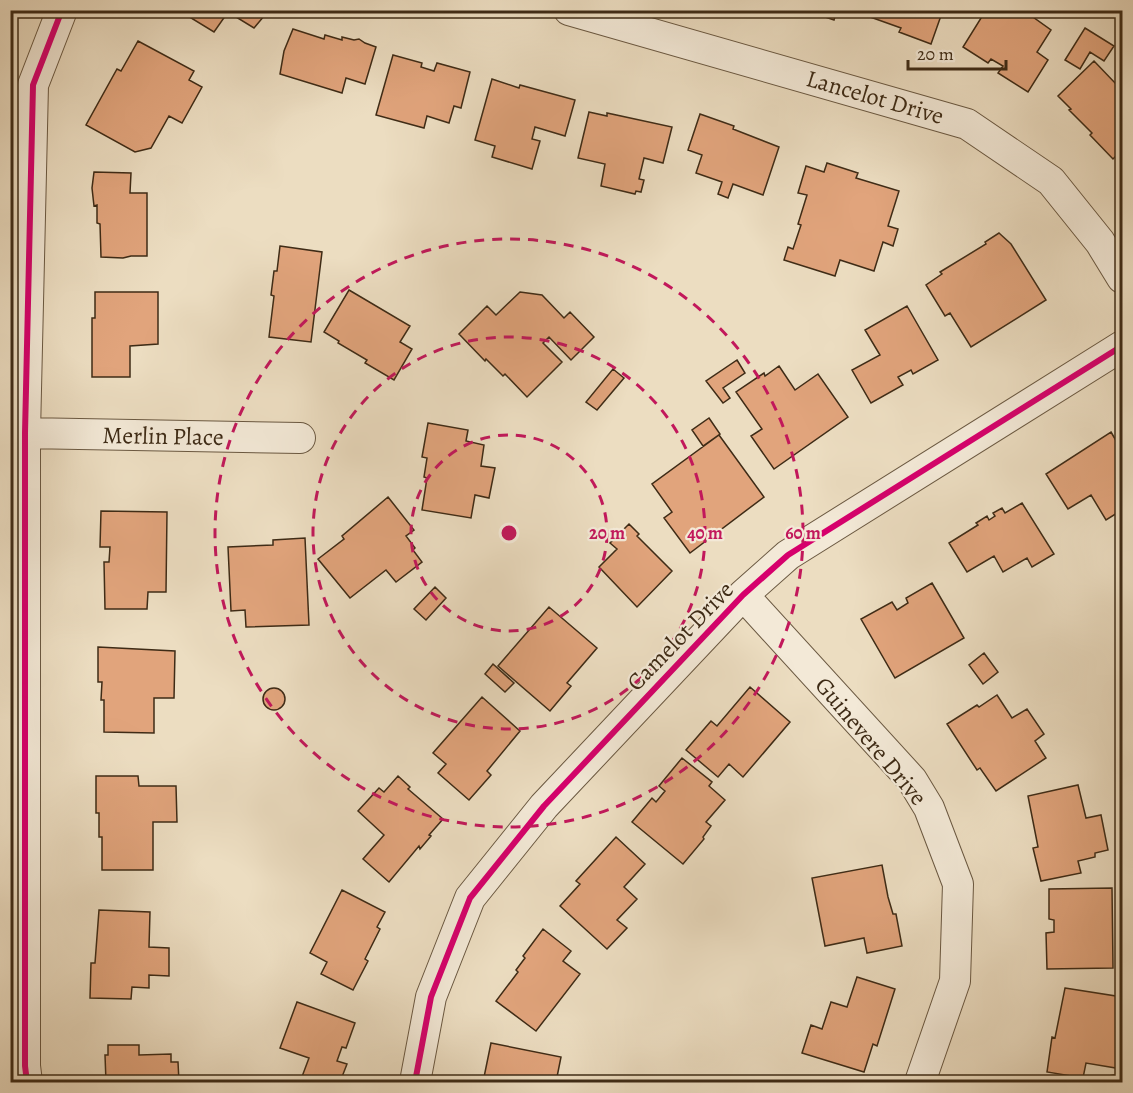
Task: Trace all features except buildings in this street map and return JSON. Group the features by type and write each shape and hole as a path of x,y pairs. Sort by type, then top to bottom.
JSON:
{"street":[{"path":"27,1083 25,1066 25,434 33,85 62,10"},
{"name":"Lancelot Drive","path":"569,10 967,124 1051,181 1100,242 1122,278"},
{"name":"Camelot Drive","path":"415,1083 431,997 470,898 544,806 742,595 788,555 1122,346"},
{"name":"Merlin Place","path":"25,434 300,438"},
{"name":"Guinevere Drive","path":"742,595 912,780 929,808 958,884 955,981 920,1083"}],"cycle path":[{"path":"27,1082 25,1066 25,433 33,85 62,10"},
{"path":"415,1082 431,997 470,898 544,806 743,595 788,555 1122,346"}]}
